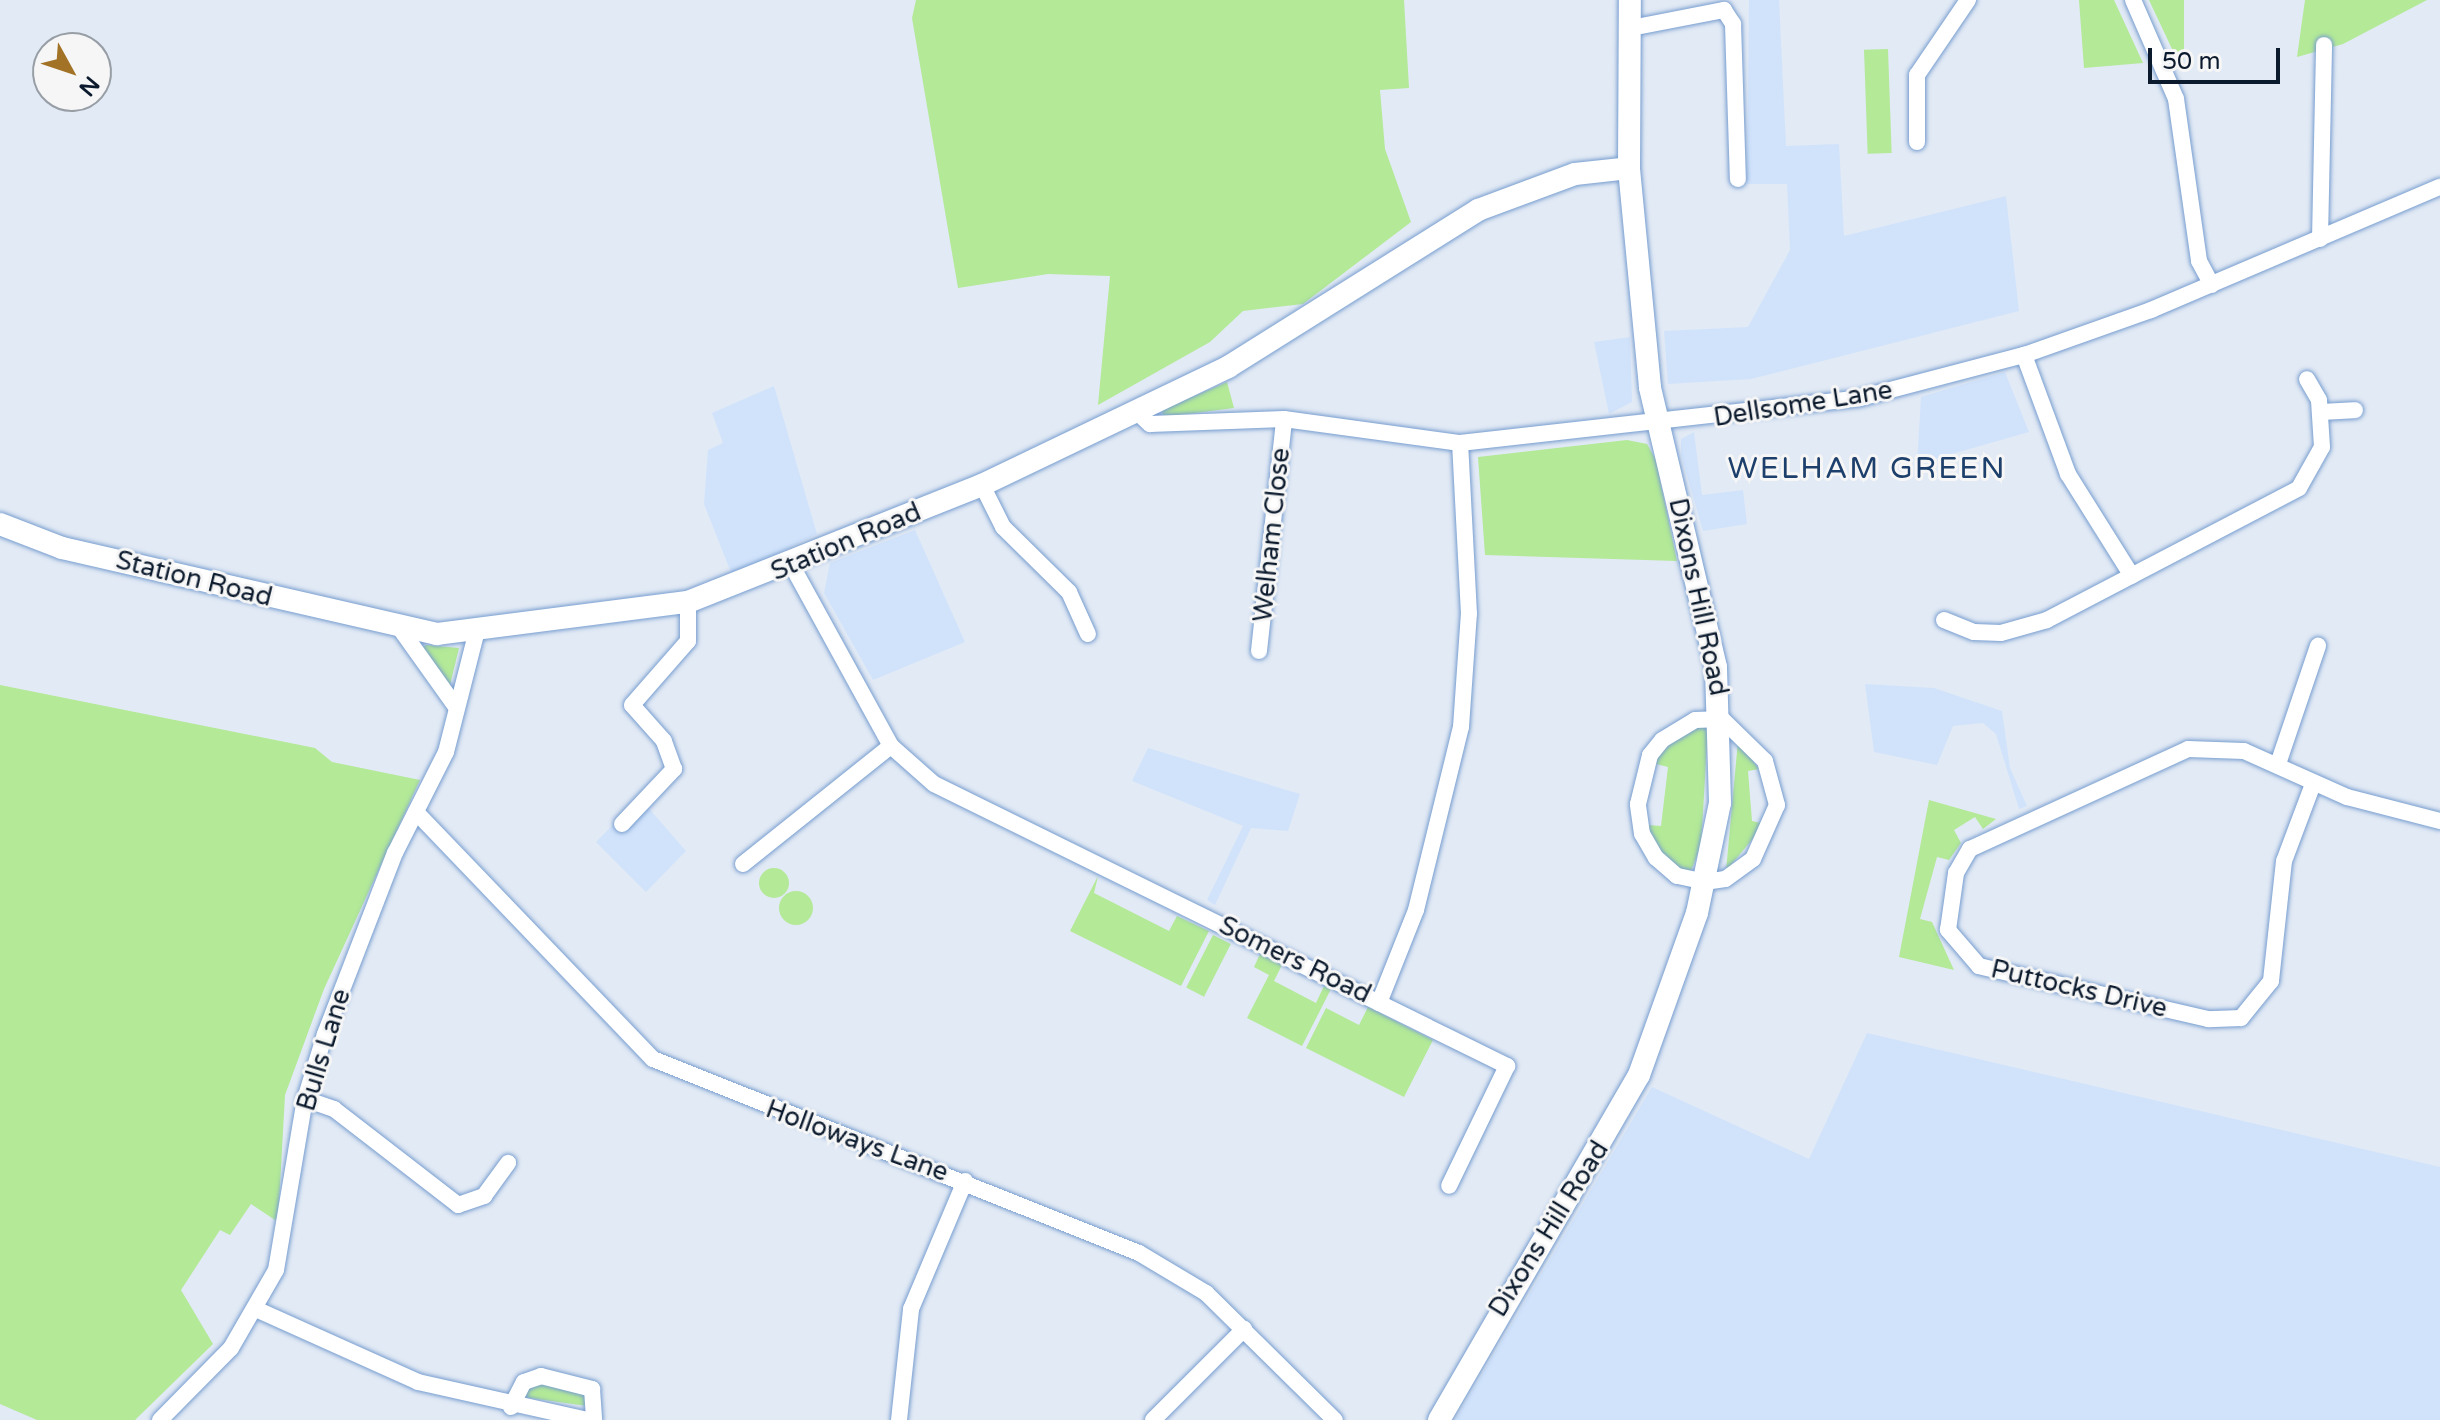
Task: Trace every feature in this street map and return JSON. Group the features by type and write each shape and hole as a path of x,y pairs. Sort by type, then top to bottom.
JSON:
{"street":[{"name":"Dixons Hill Road","path":"1439,1420 1628,1099 1675,984 1706,882 1720,803 1722,719 1698,571 1659,424 1629,168 1630,0"},
{"path":"1917,142 1917,75 1968,0"},
{"path":"2133,0 2176,99 2199,261 2212,285"},
{"path":"1631,28 1724,10 1728,17 1738,179"},
{"path":"2320,239 2324,45"},
{"name":"Station Road","path":"0,524 62,548 399,627 476,634 688,602 791,564 982,485 1137,412 1290,334 1478,210 1575,174 1629,168"},
{"name":"Dellsome Lane","path":"1137,412 1150,424 1284,419 1460,443 1659,424 1860,398 2024,355 2212,285 2439,192"},
{"path":"2024,355 2068,474 2132,576"},
{"path":"1944,620 1974,632 2020,630 2132,576 2299,488 2319,462 2320,412 2307,379"},
{"path":"2320,412 2355,410"},
{"name":"Welham Close","path":"1259,651 1284,419"},
{"name":"Somers Road","path":"791,564 891,746 963,799 1379,1003 1416,910 1461,727 1469,614 1460,443"},
{"path":"982,485 1003,527 1069,592 1088,634"},
{"path":"622,824 674,769 664,741 632,705 688,641 688,602"},
{"path":"399,627 456,707"},
{"name":"Bulls Lane","path":"160,1420 258,1310 287,1236 305,1099 359,941 446,752 476,634"},
{"path":"2278,764 2318,646"},
{"path":"1722,719 1765,761 1777,805 1753,859 1725,879 1706,882 1677,876 1656,858 1642,834 1638,804 1650,755 1662,740 1695,720 1722,719"},
{"path":"743,864 891,746"},
{"name":"Puttocks Drive","path":"2313,784 2284,861 2271,981 2241,1018 2208,1019 1979,966 1954,944 1948,915 1956,873 1982,842 2188,749 2227,746 2278,764 2313,784 2440,821"},
{"name":"Holloways Lane","path":"416,812 653,1059 1139,1253 1206,1293 1335,1420"},
{"path":"1379,1003 1507,1066 1449,1186"},
{"path":"305,1099 334,1109 458,1205 484,1196 508,1163"},
{"path":"899,1420 911,1309 965,1181"},
{"path":"258,1310 418,1382 511,1407 591,1420 592,1389 541,1376 524,1382 511,1407"},
{"path":"1153,1420 1244,1329"}],"shaded area":[{"path":"1749,0 1779,0 1786,146 1839,144 1844,236 2006,196 2019,311 1751,379 1668,384 1664,331 1748,327 1790,250 1787,184 1747,184"},
{"path":"1630,337 1632,402 1609,414 1594,342"},
{"path":"2005,372 2029,432 1917,464 1921,397"},
{"path":"774,386 817,534 732,575 704,504 708,450 723,443 712,413"},
{"path":"1694,432 1702,495 1743,490 1747,524 1703,531 1681,455 1681,439"},
{"path":"915,530 965,642 873,680 824,593 830,563"},
{"path":"1865,684 1934,688 2002,711 2010,768 2027,806 2019,809 1996,734 1983,723 1953,726 1937,765 1874,752"},
{"path":"1148,748 1300,794 1288,831 1251,828 1215,905 1207,900 1243,826 1132,781"},
{"path":"665,772 646,805 686,851 646,892 596,842"},
{"path":"1867,1033 2440,1167 2440,1420 1455,1420 1652,1087 1809,1159"}],"green space":[{"path":"916,0 1404,0 1409,88 1380,90 1385,149 1411,222 1303,304 1243,311 1210,342 1098,405 1110,276 1048,274 958,288 912,18"},
{"path":"2079,0 2114,0 2143,63 2084,68"},
{"path":"2149,0 2184,0 2184,60 2173,51"},
{"path":"2305,0 2427,0 2343,44 2297,57"},
{"path":"1888,49 1892,153 1868,154 1864,50"},
{"path":"1227,382 1234,408 1164,417 1162,410"},
{"path":"1627,440 1647,444 1656,460 1677,561 1485,555 1478,457"},
{"path":"426,645 459,648 450,685 422,648"},
{"path":"0,685 315,748 332,762 420,780 324,989 285,1095 278,1222 251,1204 230,1235 220,1230 181,1290 213,1344 135,1420 37,1420 0,1404"},
{"path":"1708,727 1701,846 1690,873 1668,865 1649,834 1648,825 1661,826 1668,767 1652,763 1677,729"},
{"path":"1738,741 1759,769 1748,771 1752,821 1765,824 1726,871"},
{"path":"1929,800 1996,819 1983,829 1975,817 1954,830 1961,843 1949,860 1937,857 1920,919 1932,922 1954,970 1899,957"},
{"path":"774,868 784,873 789,883 784,893 774,898 764,893 759,883 764,873"},
{"path":"1098,876 1094,893 1169,931 1177,916 1209,931 1181,986 1070,931"},
{"path":"796,891 808,896 813,908 808,920 796,925 784,920 779,908 784,896"},
{"path":"1213,935 1231,944 1204,997 1186,988"},
{"path":"1260,954 1282,965 1274,981 1316,1003 1324,986 1331,989 1302,1046 1247,1018 1269,975 1254,967"},
{"path":"1368,1007 1433,1040 1404,1097 1306,1048 1326,1008 1359,1025"},
{"path":"535,1381 586,1392 587,1406 523,1397"}],"district":[{"name":"WELHAM GREEN","path":"1867,469"}]}
